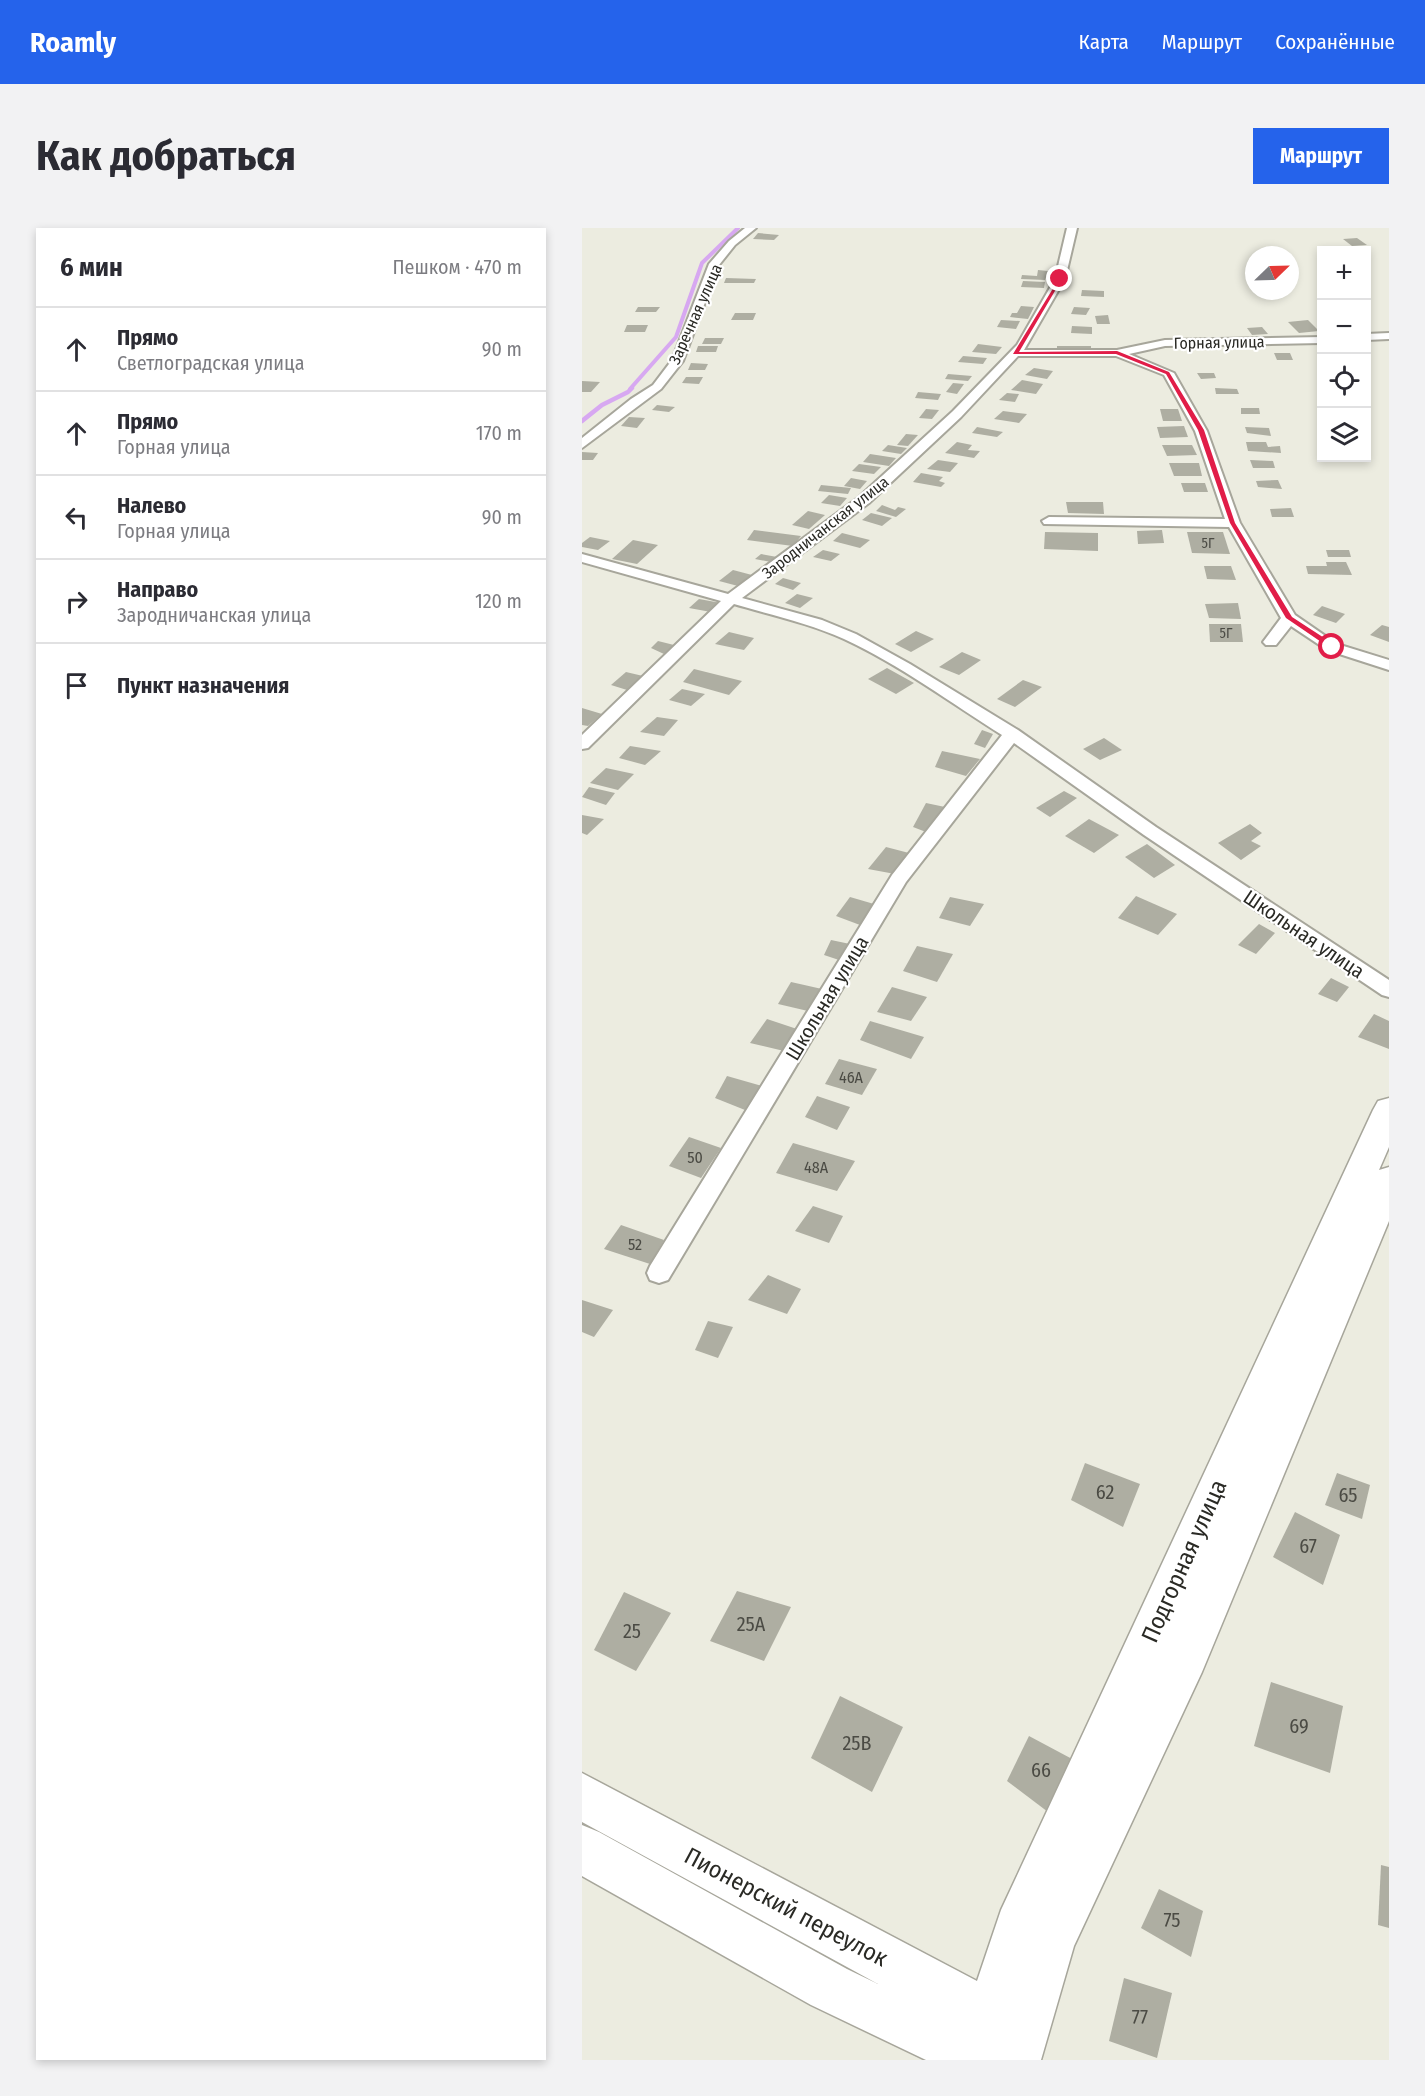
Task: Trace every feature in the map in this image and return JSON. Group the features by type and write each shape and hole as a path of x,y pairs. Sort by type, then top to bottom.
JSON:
{"street":[{"name":"Заречная улица","path":"582,444 635,401 657,387 677,361 714,264 732,243 752,228"},
{"name":"Зародничанская улица","path":"582,744 732,598 864,500 957,414 1021,347 1060,279 1072,228"},
{"path":"1371,337 1389,336"},
{"name":"Горная улица","path":"1015,353 1117,353 1165,343 1317,340"},
{"name":"Горная улица","path":"1117,353 1168,373 1201,430 1235,528 1289,618"},
{"path":"1049,521 1235,528"},
{"name":"Школьная улица","path":"582,558 732,598 817,623 851,637 905,667 1012,734 1150,831 1389,990"},
{"path":"1271,642 1289,618 1332,647 1389,665"},
{"name":"Школьная улица","path":"658,1273 899,879 1012,734"},
{"name":"Подгорная улица","path":"987,2038 1019,1928 1389,1110"},
{"name":"Подгорная улица","path":"1015,2060 1050,1941 1186,1656 1389,1180"},
{"name":"Пионерский переулок","path":"582,1796 987,2038"},
{"path":"582,1849 829,1987 987,2038"}],"building":[{"path":"758,233 779,235 774,240 753,239"},
{"path":"1357,238 1367,245 1352,246 1343,239"},
{"path":"1038,270 1048,271 1045,280 1021,279 1022,275 1037,276"},
{"path":"726,278 756,279 754,283 724,283"},
{"path":"1023,281 1045,282 1044,288 1021,287"},
{"path":"1082,290 1104,291 1104,297 1081,296"},
{"path":"1021,306 1034,307 1028,319 1010,317 1012,313 1017,313"},
{"path":"638,307 660,307 656,312 635,312"},
{"path":"1074,307 1090,308 1086,315 1071,314"},
{"path":"735,313 756,313 753,320 731,320"},
{"path":"1108,315 1110,324 1097,324 1095,316"},
{"path":"1001,320 1020,321 1016,329 997,327"},
{"path":"1308,320 1317,331 1299,333 1288,322"},
{"path":"627,325 648,325 645,332 624,332"},
{"path":"1072,326 1092,327 1092,334 1071,333"},
{"path":"1262,327 1268,334 1252,335 1247,328"},
{"path":"705,338 724,338 721,344 702,344"},
{"path":"978,344 1002,347 996,354 972,352"},
{"path":"698,346 718,346 716,352 696,352"},
{"path":"1057,346 1091,346 1091,352 1057,351"},
{"path":"1274,353 1290,353 1293,360 1277,360"},
{"path":"963,356 987,358 983,364 958,362"},
{"path":"691,363 708,364 705,370 688,370"},
{"path":"1034,368 1053,371 1047,379 1025,375"},
{"path":"1197,373 1214,373 1216,378 1201,379"},
{"path":"948,374 972,376 968,381 945,379"},
{"path":"686,377 703,377 699,384 682,383"},
{"path":"1022,380 1043,384 1036,394 1011,390"},
{"path":"582,381 600,382 591,392 582,392"},
{"path":"953,383 964,384 957,394 946,392"},
{"path":"1215,388 1237,389 1239,394 1216,394"},
{"path":"918,392 941,394 938,400 915,398"},
{"path":"1007,393 1019,394 1015,402 999,400"},
{"path":"657,405 675,407 669,412 652,410"},
{"path":"1241,408 1259,408 1260,414 1241,414"},
{"path":"926,409 939,410 932,419 919,418"},
{"path":"1160,409 1178,409 1182,421 1163,421"},
{"path":"1003,411 1027,414 1019,423 994,419"},
{"path":"629,417 645,418 637,428 621,426"},
{"path":"1184,426 1188,437 1160,438 1157,427"},
{"path":"977,427 1003,432 997,437 972,433"},
{"path":"1245,427 1269,428 1271,436 1247,433"},
{"path":"906,434 918,435 908,446 897,445"},
{"path":"957,442 972,445 968,450 980,451 974,458 945,453"},
{"path":"1246,442 1266,442 1268,447 1280,446 1281,453 1248,451"},
{"path":"888,445 907,448 901,454 882,451"},
{"path":"1162,445 1192,445 1197,455 1167,456"},
{"path":"582,452 598,453 593,460 582,460"},
{"path":"870,454 896,458 889,466 863,462"},
{"path":"938,460 958,463 950,472 927,469"},
{"path":"1250,460 1273,461 1275,468 1253,468"},
{"path":"1169,463 1199,463 1202,476 1174,476"},
{"path":"859,464 881,467 874,474 852,471"},
{"path":"921,473 943,477 939,481 945,483 941,487 913,482"},
{"path":"851,478 867,481 860,489 844,486"},
{"path":"1278,480 1282,489 1258,487 1256,481"},
{"path":"1181,483 1205,483 1208,492 1184,492"},
{"path":"821,485 851,488 848,494 818,491"},
{"path":"829,495 847,498 840,506 821,503"},
{"path":"1066,502 1103,502 1104,514 1068,513"},
{"path":"882,505 895,510 898,507 906,509 896,517 876,511"},
{"path":"1291,508 1294,517 1272,517 1270,509"},
{"path":"808,511 825,515 809,529 792,525"},
{"path":"871,513 892,518 882,526 862,520"},
{"path":"754,530 801,536 793,546 747,540"},
{"path":"1162,530 1164,543 1138,544 1137,531"},
{"path":"1045,532 1098,533 1098,551 1044,549"},
{"path":"1187,532 1223,532 1230,554 1192,553"},
{"path":"842,533 870,540 860,548 833,541"},
{"path":"590,537 610,541 598,550 582,547 582,543"},
{"path":"633,540 658,545 637,564 612,559"},
{"path":"823,550 840,554 831,561 813,557"},
{"path":"1326,550 1349,550 1351,557 1328,557"},
{"path":"761,554 777,557 771,562 755,559"},
{"path":"1326,562 1346,562 1352,575 1308,574 1306,566 1327,566"},
{"path":"1204,566 1231,566 1236,580 1207,579"},
{"path":"733,570 752,575 738,586 719,581"},
{"path":"783,578 801,583 793,590 775,584"},
{"path":"797,594 813,598 800,608 785,603"},
{"path":"699,599 721,603 711,612 689,608"},
{"path":"1238,603 1241,619 1209,618 1205,604"},
{"path":"1322,606 1345,614 1336,623 1313,615"},
{"path":"1209,624 1241,624 1243,642 1210,642"},
{"path":"1382,625 1389,627 1389,642 1370,635"},
{"path":"916,631 934,639 911,652 895,644"},
{"path":"729,632 754,638 744,650 715,644"},
{"path":"658,641 674,645 664,654 651,648"},
{"path":"962,652 981,660 959,675 939,667"},
{"path":"887,668 914,683 896,694 868,679"},
{"path":"694,669 742,681 729,695 683,682"},
{"path":"626,672 643,676 627,690 611,685"},
{"path":"1023,680 1042,687 1015,707 997,699"},
{"path":"682,689 705,694 691,706 669,700"},
{"path":"582,708 602,714 588,726 582,725"},
{"path":"657,717 678,720 664,736 640,732"},
{"path":"982,730 993,734 985,748 974,744"},
{"path":"1104,738 1122,750 1100,760 1083,749"},
{"path":"630,746 661,751 645,765 619,758"},
{"path":"942,751 980,759 966,776 935,767"},
{"path":"606,768 634,774 618,790 590,783"},
{"path":"589,787 615,793 606,805 582,797"},
{"path":"1064,791 1077,798 1050,817 1036,808"},
{"path":"926,803 945,807 926,832 913,827"},
{"path":"582,815 604,819 587,835 582,833"},
{"path":"1089,819 1119,835 1094,853 1065,836"},
{"path":"1250,824 1262,833 1251,841 1261,846 1241,860 1218,843"},
{"path":"1147,844 1175,865 1154,878 1125,857"},
{"path":"886,847 909,853 895,874 868,869"},
{"path":"1136,896 1177,914 1158,935 1118,918"},
{"path":"850,897 874,904 860,925 836,916"},
{"path":"950,897 984,904 970,926 939,918"},
{"path":"1259,924 1275,933 1256,954 1238,945"},
{"path":"831,940 850,944 839,960 824,955"},
{"path":"917,946 953,954 937,982 903,971"},
{"path":"1331,978 1349,987 1337,1002 1318,994"},
{"path":"791,982 822,989 808,1011 778,1004"},
{"path":"892,987 927,997 911,1021 877,1012"},
{"path":"1374,1014 1389,1021 1389,1049 1358,1037"},
{"path":"767,1019 797,1029 784,1051 750,1043"},
{"path":"870,1021 924,1037 911,1059 860,1040"},
{"path":"839,1059 877,1069 862,1095 825,1084"},
{"path":"727,1076 762,1086 745,1110 715,1098"},
{"path":"817,1096 850,1107 837,1130 805,1117"},
{"path":"689,1137 721,1148 701,1178 669,1166"},
{"path":"793,1143 855,1161 837,1191 776,1173"},
{"path":"813,1206 843,1216 829,1243 795,1231"},
{"path":"621,1225 664,1240 650,1264 604,1249"},
{"path":"768,1275 801,1289 787,1314 748,1300"},
{"path":"582,1300 613,1310 594,1337 582,1332"},
{"path":"708,1321 733,1327 718,1358 695,1350"},
{"path":"1085,1463 1140,1484 1123,1527 1071,1500"},
{"path":"1337,1473 1370,1485 1362,1519 1325,1505"},
{"path":"1295,1512 1340,1535 1323,1585 1273,1557"},
{"path":"737,1591 791,1607 764,1661 710,1641"},
{"path":"624,1592 671,1613 636,1671 594,1650"},
{"path":"1271,1682 1343,1706 1330,1773 1254,1746"},
{"path":"840,1696 903,1727 872,1792 811,1758"},
{"path":"1029,1736 1074,1760 1052,1815 1007,1781"},
{"path":"1381,1865 1389,1867 1389,1928 1378,1925"},
{"path":"1159,1889 1203,1911 1191,1957 1141,1928"},
{"path":"1124,1978 1172,1993 1157,2058 1109,2041"}],"waterway":[{"path":"630,389 676,337 702,263 738,228"},
{"path":"582,421 602,405 632,388"}],"route":[{"path":"1060,279 1021,347 1015,353 1117,353 1168,373 1201,430 1233,523 1289,618 1332,647"}]}
